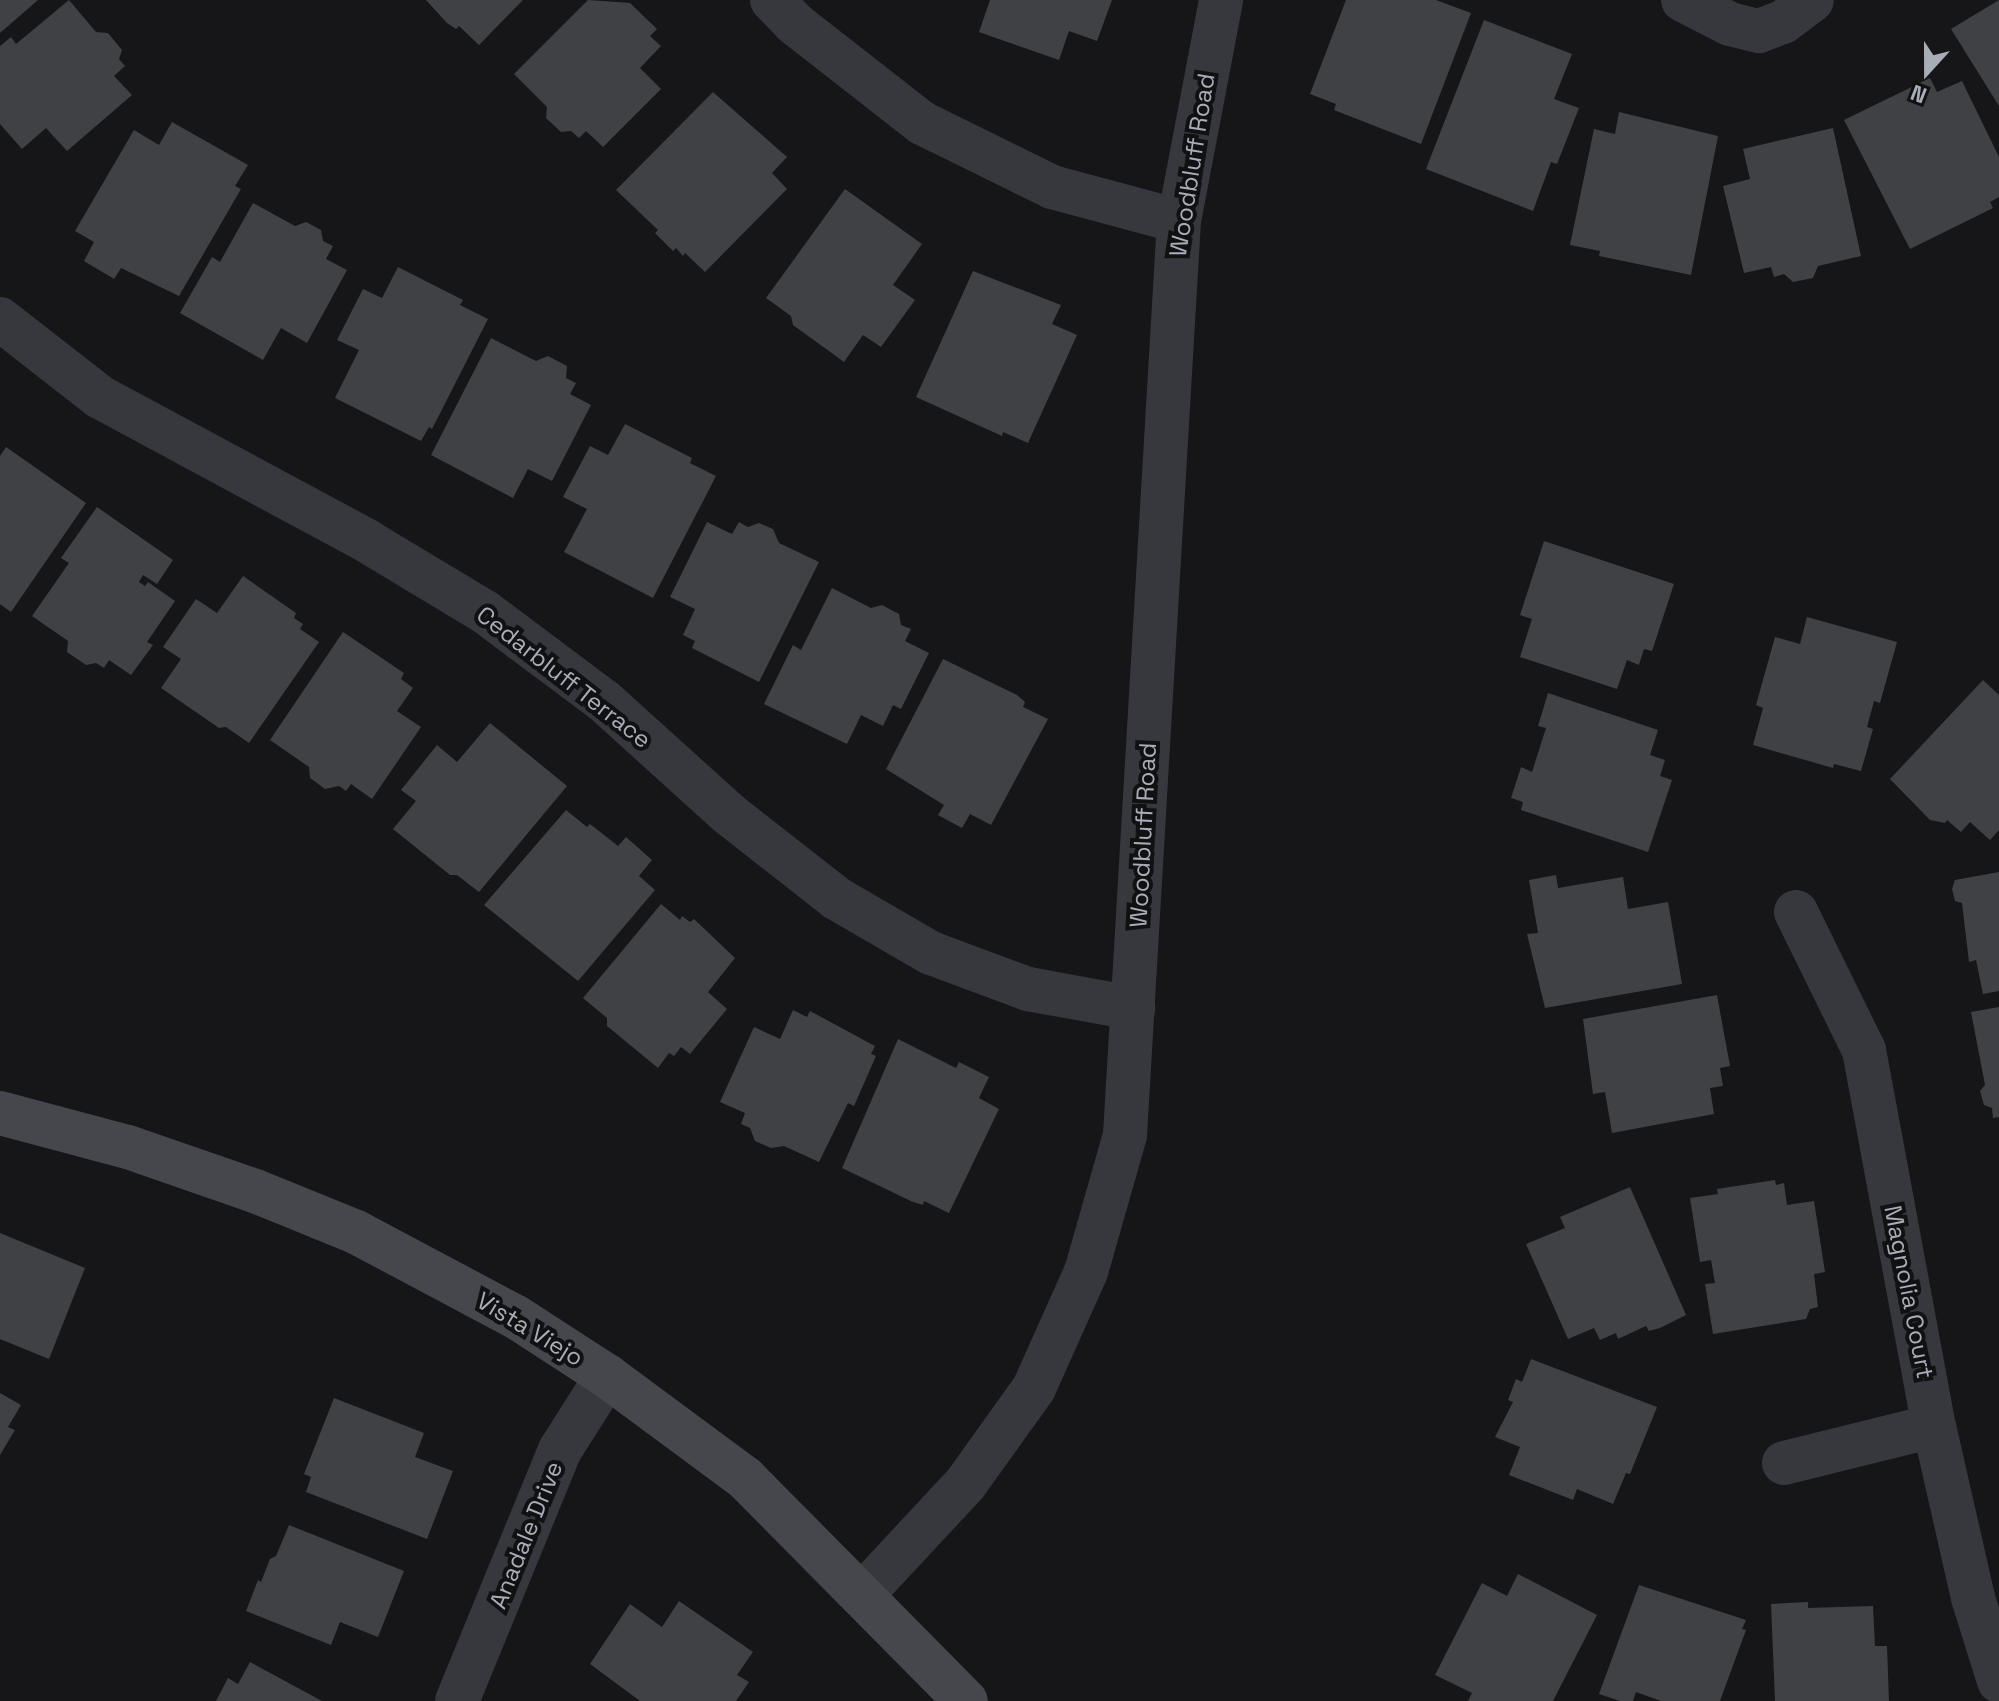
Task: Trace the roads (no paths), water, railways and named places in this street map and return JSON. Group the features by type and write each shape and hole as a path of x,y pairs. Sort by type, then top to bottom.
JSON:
{"street":[{"path":"772,0 794,23 922,123 1052,187 1179,221"},
{"name":"Woodbluff Road","path":"862,1595 966,1483 1034,1388 1086,1272 1125,1135 1179,221 1221,0"},
{"path":"1683,0 1730,24 1759,31 1783,22 1812,0"},
{"name":"Cedarbluff Terrace","path":"0,319 100,397 367,541 485,612 604,701 729,814 836,898 931,953 1028,989 1133,1008"},
{"name":"Magnolia Court","path":"1796,912 1864,1050 1934,1426 1973,1598 1999,1681"},
{"name":"Vista Viejo","path":"0,1113 128,1147 255,1191 356,1232 516,1317 607,1376 745,1478 966,1701"},
{"name":"Anadale Drive","path":"457,1701 560,1450 607,1376"},
{"path":"1784,1463 1934,1426"}]}
